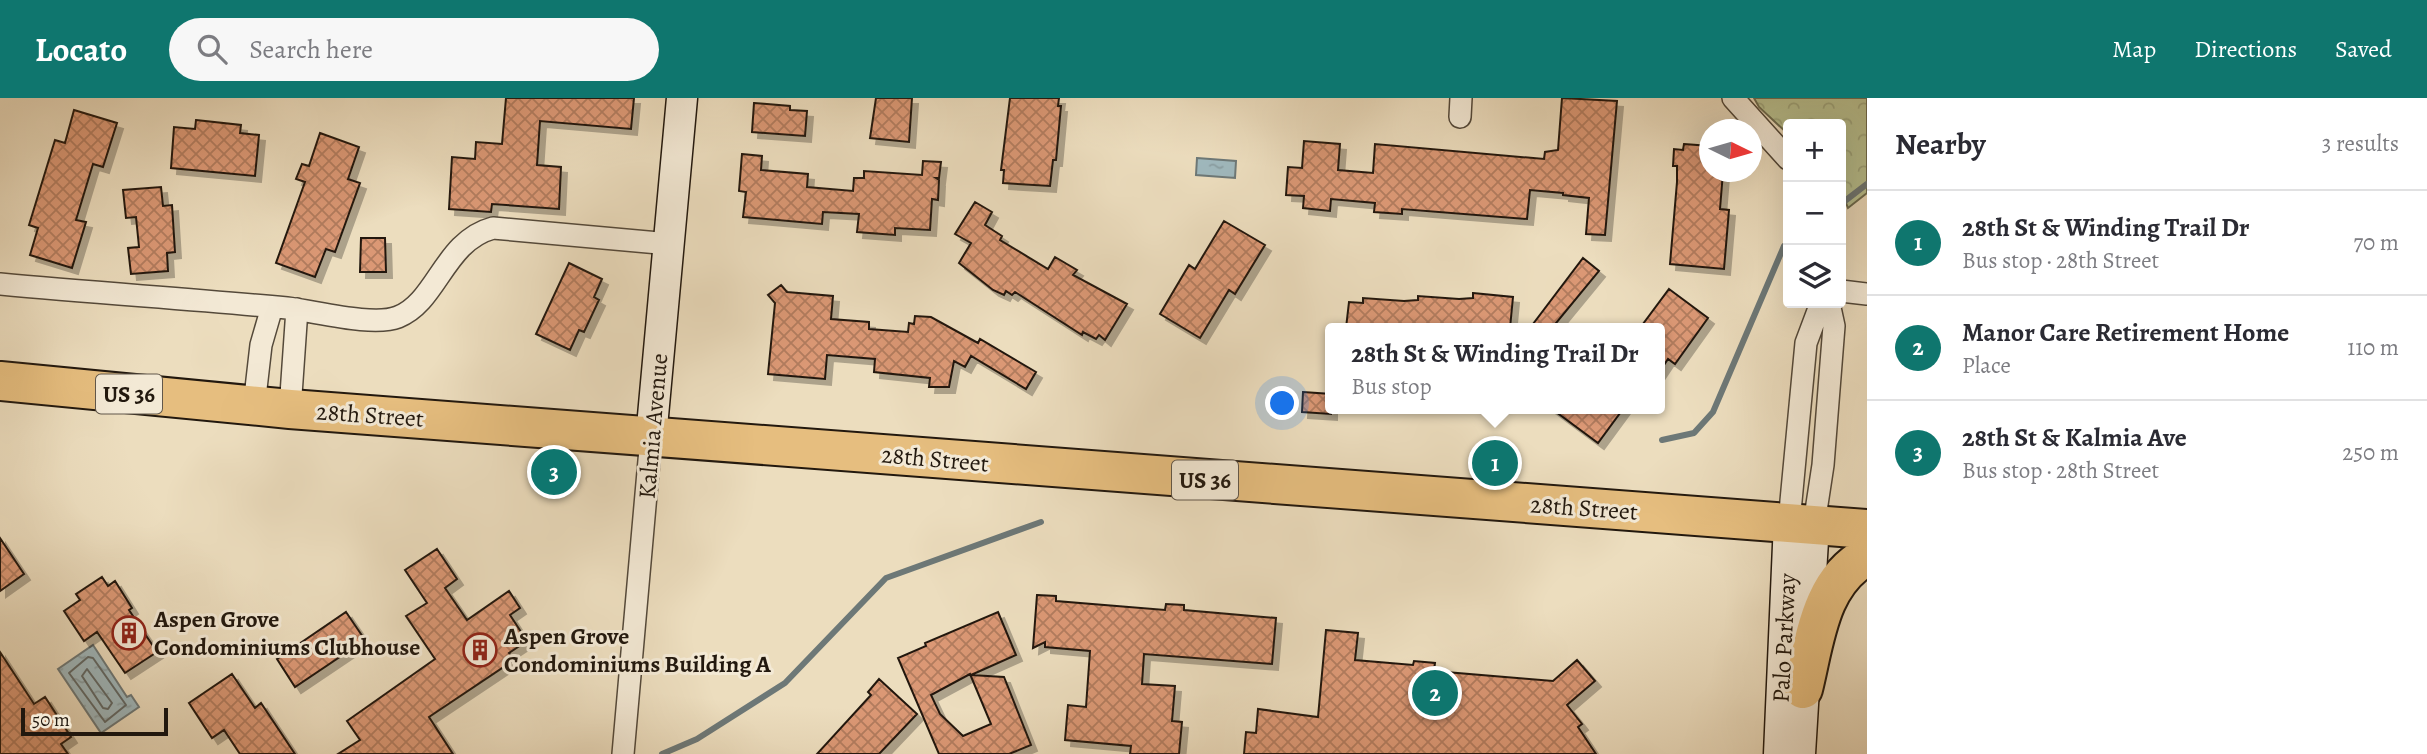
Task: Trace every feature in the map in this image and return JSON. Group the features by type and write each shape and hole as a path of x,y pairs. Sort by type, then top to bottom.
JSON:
{"highway":[{"name":"28th Street","path":"1,382 272,408 651,438 1867,528"},
{"path":"1803,690 1828,596 1837,580 1867,556"}],"street":[{"name":"Kalmia Avenue","path":"623,753 682,98"},
{"path":"1733,98 1783,153"},
{"path":"0,284 297,309 379,320 396,318 411,310 465,242 478,232 493,228 670,244"},
{"path":"1846,292 1867,294"},
{"path":"272,307 261,345 272,408"},
{"path":"1802,523 1806,343 1819,308"},
{"path":"1802,523 1823,465 1833,340 1830,308"},
{"path":"272,408 297,309"},
{"name":"Palo Parkway","path":"1800,754 1803,690 1802,523"},
{"name":"Palo Parkway","path":"1779,754 1802,523"}],"green space":[{"path":"1754,98 1867,98 1867,193 1848,208 1846,119 1783,119 1783,129 1759,107"}],"water":[{"path":"1197,158 1236,161 1235,178 1196,175"},
{"path":"93,645 127,697 131,695 139,707 101,733 58,669"}],"building":[{"path":"506,98 634,98 631,129 540,121 537,165 561,167 559,209 492,204 491,212 449,209 452,157 475,159 476,142 502,144"},
{"path":"876,98 912,98 909,142 870,138"},
{"path":"1010,98 1059,98 1058,106 1061,106 1056,160 1053,160 1050,186 1003,183 1004,170 1001,170"},
{"path":"1562,98 1617,101 1605,235 1586,234 1589,198 1563,193 1530,190 1527,219 1402,209 1402,214 1374,212 1375,203 1331,199 1330,211 1303,208 1304,196 1286,195 1288,167 1302,168 1304,141 1340,144 1338,170 1373,173 1375,144 1544,159 1545,152 1558,150"},
{"path":"754,103 790,106 790,110 807,111 805,136 752,132"},
{"path":"74,110 117,123 103,167 93,164 76,220 86,222 72,268 30,255 38,228 29,225 55,140 65,143"},
{"path":"196,120 241,125 240,133 259,135 255,176 171,168 174,127 195,129"},
{"path":"320,133 359,147 348,179 360,183 335,252 326,249 315,277 276,263 305,182 296,179 302,164 309,166"},
{"path":"1684,144 1699,145 1699,182 1722,182 1720,209 1729,210 1724,269 1670,264 1677,182 1677,166 1673,166 1674,149 1683,150"},
{"path":"742,154 762,156 761,170 808,174 807,187 853,191 854,178 864,178 864,171 922,175 923,161 941,162 939,178 936,178 939,180 938,200 932,199 930,230 895,228 895,235 857,232 859,214 823,212 822,224 743,217 746,192 739,191"},
{"path":"161,187 163,206 172,205 175,252 167,253 168,271 131,274 128,248 139,247 136,217 126,218 123,190"},
{"path":"975,202 992,212 985,225 1002,236 1000,240 1048,269 1055,257 1077,270 1073,275 1127,304 1105,340 1099,335 1096,339 1083,332 1082,335 1015,292 1012,295 1006,291 1004,295 993,290 959,263 971,243 955,234"},
{"path":"1224,221 1265,245 1235,294 1229,290 1200,338 1160,314 1189,265 1195,269"},
{"path":"361,238 385,238 386,272 360,272"},
{"path":"1583,258 1599,271 1556,323 1534,323"},
{"path":"569,263 602,279 594,297 599,300 584,332 579,330 570,350 536,334"},
{"path":"781,285 787,292 833,296 831,319 869,322 869,329 908,332 909,323 914,324 915,316 931,317 978,343 980,339 1036,372 1026,389 971,356 965,367 954,361 949,387 929,387 930,378 874,372 875,359 827,355 825,379 768,374 775,303 768,295"},
{"path":"1669,289 1708,318 1675,364 1668,359 1665,364 1665,323 1644,323"},
{"path":"1473,293 1513,297 1510,323 1347,323 1349,302 1363,303 1363,298 1404,301 1418,300 1418,296 1473,298"},
{"path":"1303,392 1325,394 1325,414 1302,412"},
{"path":"1559,414 1619,414 1598,443"},
{"path":"0,538 24,574 0,591"},
{"name":"Aspen Grove Condominiums Building A","path":"437,549 457,579 445,588 467,620 509,591 520,608 510,615 527,641 509,653 514,660 429,717 453,754 338,754 360,740 347,721 435,659 406,616 427,603 405,570"},
{"name":"Aspen Grove Condominiums Clubhouse","path":"102,577 108,586 115,581 132,608 129,610 157,652 125,673 97,632 84,641 64,611 80,600 76,594"},
{"path":"1037,595 1056,596 1056,601 1165,610 1166,604 1184,605 1184,610 1276,618 1272,664 1144,654 1142,684 1175,686 1172,721 1182,722 1179,754 1130,754 1131,746 1065,740 1068,705 1086,707 1090,651 1045,647 1045,642 1033,648"},
{"path":"346,612 365,640 295,687 277,659"},
{"path":"998,612 1016,655 971,675 1004,677 1031,745 1009,754 939,754 898,658 926,646 925,643","holes":["970,674 991,724 963,736 940,714 931,695"]},
{"path":"1326,630 1358,633 1355,660 1413,665 1414,661 1435,663 1434,671 1553,681 1577,660 1595,681 1567,705 1582,724 1578,727 1596,754 1244,754 1246,732 1256,733 1258,709 1318,717"},
{"path":"0,652 34,704 45,697 71,737 61,744 68,754 0,754"},
{"path":"232,674 255,708 261,703 295,754 240,754 224,730 212,738 189,703"},
{"path":"879,679 917,714 879,754 817,754 871,695 868,692"}],"waterway":[{"path":"1846,200 1867,184"},
{"path":"1662,440 1694,433 1713,412 1785,245"},
{"path":"662,754 697,739 785,683 886,578 1041,522"}],"place":[{"name":"28th St & Winding Trail Dr","path":"1495,463"},
{"name":"28th St & Kalmia Ave","path":"554,472"},
{"name":"Aspen Grove Condominiums Clubhouse","path":"129,633"},
{"name":"Aspen Grove Condominiums Building A","path":"480,650"},
{"name":"Manor Care Retirement Home","path":"1435,693"}]}
